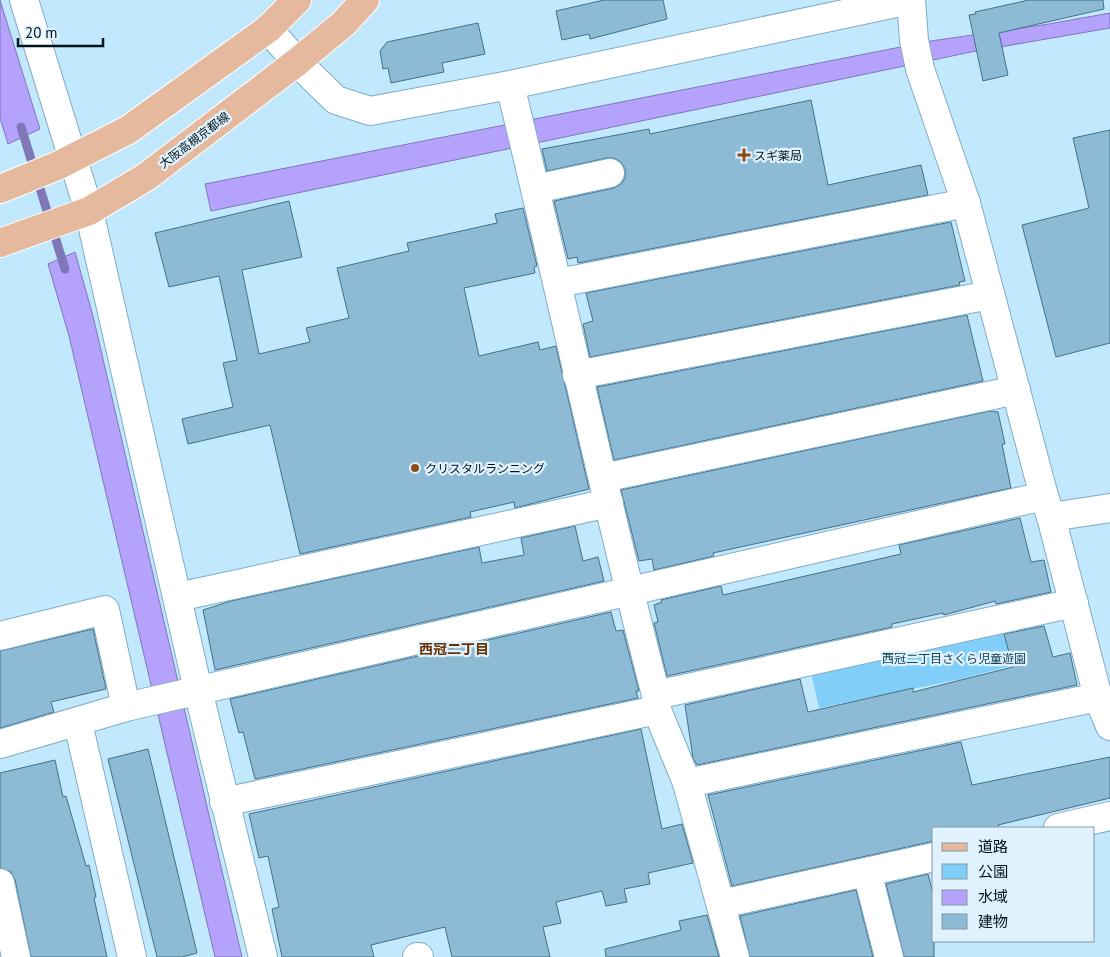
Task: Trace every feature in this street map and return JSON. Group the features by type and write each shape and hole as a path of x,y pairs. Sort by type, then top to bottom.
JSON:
{"main road":[{"path":"7,186 65,162 128,130 268,29 297,0"},
{"name":"大阪高槻京都線","path":"0,243 30,234 81,214 146,177 297,62 343,24 365,0"}],"street":[{"path":"24,0 65,162 81,214 178,597 194,691 263,957"},
{"path":"268,29 297,62 336,100 370,111 510,84 910,0 914,40 920,69 966,203 1098,697 1110,726"},
{"path":"510,84 558,283 577,375 657,703 687,783 735,957"},
{"path":"535,189 610,173"},
{"path":"558,283 966,203"},
{"path":"577,375 990,295"},
{"path":"178,597 1016,390"},
{"path":"0,744 78,723 134,705 629,591 1048,506 1110,508"},
{"path":"224,802 657,703 1074,603"},
{"path":"0,636 105,610 134,705"},
{"path":"687,783 1098,697"},
{"path":"78,723 132,957"},
{"path":"1062,827 1110,816"},
{"path":"721,904 932,856"},
{"path":"867,872 889,957"},
{"path":"0,883 16,957"}],"green space":[{"name":"西冠二丁目さくら児童遊園","path":"1009,624 1018,664 961,679 819,708 810,668"}],"water":[{"path":"0,0 40,129 8,144 0,118"},
{"path":"1110,13 1110,28 971,52 211,211 205,184 931,41"},
{"path":"75,252 93,316 242,957 215,957 69,336 48,264"}],"building":[{"path":"604,0 663,0 667,19 590,39 589,34 562,40 556,11"},
{"path":"1029,0 1103,0 1104,9 999,33 1008,75 983,81 969,15"},
{"path":"478,23 485,54 442,63 444,72 391,83 388,68 383,69 380,51 387,42"},
{"path":"811,100 828,185 921,165 928,195 578,263 577,257 568,259 554,201 614,188 621,184 625,178 625,169 621,162 614,158 607,158 547,171 542,149 649,129 650,134"},
{"path":"1110,130 1110,343 1056,357 1022,225 1089,208 1073,138"},
{"path":"289,201 302,257 242,270 259,354 310,342 306,328 349,318 337,268 409,251 407,243 497,223 495,214 523,208 537,266 534,267 535,273 464,288 479,356 538,342 540,350 556,346 589,489 515,508 514,502 470,512 471,517 300,554 270,425 188,444 182,419 233,407 223,363 237,360 219,276 169,287 155,233"},
{"path":"951,222 965,281 959,282 960,285 590,357 583,324 593,321 586,293"},
{"path":"967,315 983,381 614,460 597,387"},
{"path":"990,411 998,412 1005,444 1002,444 1011,488 713,553 714,556 654,570 652,559 639,561 621,490"},
{"path":"1020,518 1031,562 1044,560 1051,592 996,604 995,601 944,615 943,613 892,624 892,627 667,676 654,623 658,622 654,605 662,602 661,600 721,586 723,595 901,554 899,545"},
{"path":"575,526 583,561 598,557 604,581 215,670 203,610 231,601 479,547 482,563 524,555 521,538"},
{"path":"611,612 616,631 623,630 639,691 636,691 638,698 255,779 243,732 239,733 230,699"},
{"path":"1044,626 1053,657 1070,653 1077,685 697,765 693,758 685,705 800,679 808,712 913,688 913,692 1013,667 1004,634"},
{"path":"93,629 106,689 51,702 54,712 0,728 0,651"},
{"path":"641,729 662,829 682,824 693,863 648,873 650,884 624,889 627,902 606,906 602,891 556,902 561,923 543,927 550,957 452,957 445,927 371,945 374,957 282,957 272,909 279,907 268,856 259,858 249,814"},
{"path":"961,742 972,785 1110,757 1110,798 998,825 999,827 932,827 932,841 732,886 708,795"},
{"path":"148,749 197,953 182,957 157,957 108,759"},
{"path":"55,760 63,797 66,796 86,866 89,865 107,957 31,957 15,880 11,872 0,868 0,773"},
{"path":"928,874 932,890 932,942 934,942 934,957 904,957 886,884"},
{"path":"856,890 873,957 750,957 740,916"},
{"path":"707,915 719,957 606,957 605,949 681,930 679,921"}],"waterway":[{"path":"21,127 65,269"}],"place":[{"name":"スギ薬局","path":"744,155"},
{"name":"クリスタルランニング","path":"415,468"}],"district":[{"name":"西冠二丁目","path":"454,649"}]}
